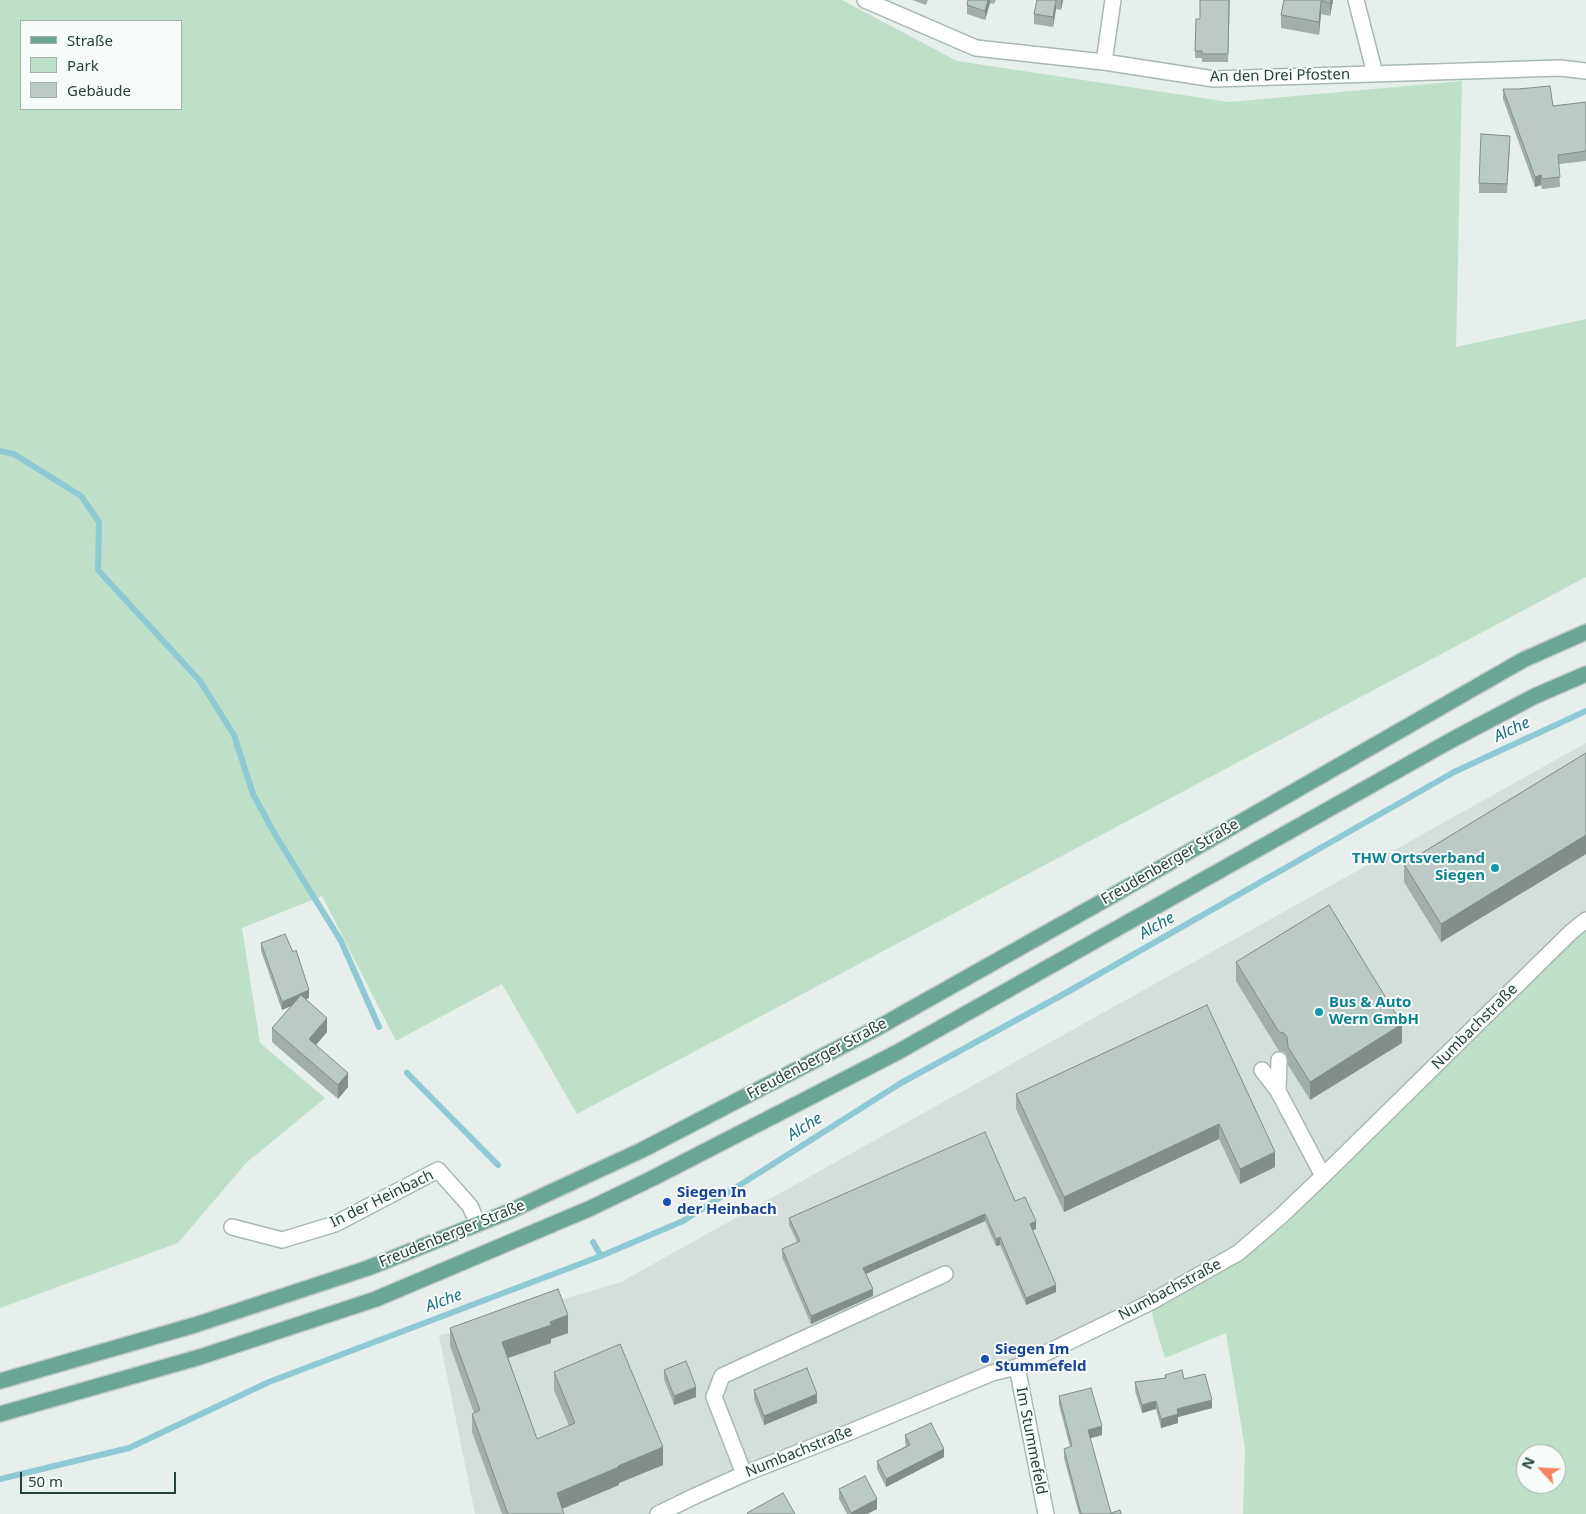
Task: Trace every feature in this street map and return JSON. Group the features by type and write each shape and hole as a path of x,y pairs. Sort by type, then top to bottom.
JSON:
{"main road":[{"name":"Freudenberger Straße","path":"0,1381 195,1325 368,1268 544,1196 642,1150 879,1027 1523,660 1586,632"},
{"name":"Freudenberger Straße","path":"0,1414 200,1357 376,1299 591,1208 653,1178 896,1052 1448,742 1534,696 1586,674"}],"street":[{"name":"An den Drei Pfosten","path":"865,0 976,48 1104,62 1214,79 1560,68 1586,71"},
{"path":"1104,62 1113,0"},
{"path":"1356,0 1375,74"},
{"name":"Numbachstraße","path":"658,1514 744,1474 992,1373 1017,1367 1151,1302 1238,1253 1280,1217 1323,1176 1571,932 1586,920"},
{"path":"1278,1091 1279,1060"},
{"path":"1262,1070 1278,1091 1323,1176"},
{"name":"In der Heinbach","path":"232,1227 282,1240 336,1224 438,1170 470,1206 478,1224"},
{"path":"744,1474 714,1396 722,1376 945,1274"},
{"name":"Im Stummefeld","path":"1017,1367 1046,1514"}],"shaded area":[{"path":"1586,743 1586,920 1280,1217 1151,1302 658,1514 475,1514 439,1336 621,1282"}],"green space":[{"path":"0,0 842,0 957,61 1229,102 1462,81 1456,347 1586,319 1586,577 577,1114 502,984 396,1041 322,896 242,928 260,1043 325,1098 246,1163 178,1243 0,1308"},
{"path":"1586,920 1586,1514 1243,1514 1245,1449 1226,1333 1165,1358 1153,1319 1151,1302 1238,1253"}],"building":[{"path":"968,0 988,0 985,11 967,5"},
{"path":"1037,0 1056,0 1053,17 1034,14"},
{"path":"1200,0 1229,0 1228,54 1202,54 1202,51 1195,51 1196,19 1200,19"},
{"path":"1284,0 1331,0 1330,3 1321,1 1319,22 1281,15"},
{"path":"1550,86 1553,106 1586,102 1586,151 1558,155 1560,177 1542,179 1541,175 1535,177 1503,89"},
{"path":"1481,134 1510,136 1507,184 1479,183"},
{"name":"THW Ortsverband Siegen","path":"1586,753 1586,835 1441,924 1404,864"},
{"name":"Bus & Auto Wern GmbH","path":"1329,905 1402,1024 1310,1082 1288,1047 1287,1037 1284,1033 1279,1032 1236,962"},
{"path":"285,934 293,952 296,950 309,990 282,1002 261,943"},
{"path":"301,995 327,1018 309,1039 348,1073 338,1085 272,1028"},
{"path":"1207,1005 1275,1152 1240,1169 1219,1124 1064,1197 1016,1094"},
{"path":"985,1132 1015,1201 1025,1197 1036,1221 1030,1224 1056,1285 1026,1298 1000,1237 996,1239 985,1214 863,1268 873,1289 811,1316 782,1249 800,1241 789,1218"},
{"path":"558,1289 568,1315 550,1322 551,1325 502,1342 537,1439 575,1423 554,1372 620,1344 663,1447 557,1493 564,1514 508,1514 472,1414 480,1410 450,1328"},
{"path":"686,1361 696,1387 674,1396 664,1370"},
{"path":"807,1368 817,1394 764,1416 754,1390"},
{"path":"1182,1370 1184,1379 1205,1374 1212,1400 1177,1409 1178,1414 1161,1419 1156,1401 1142,1405 1135,1382 1166,1378 1165,1375"},
{"path":"1091,1388 1102,1426 1088,1430 1111,1513 1120,1510 1121,1514 1081,1514 1064,1449 1072,1446 1059,1396"},
{"path":"931,1423 944,1449 886,1479 877,1461 910,1445 905,1435"},
{"path":"865,1476 877,1499 851,1513 839,1489"},
{"path":"783,1493 795,1514 747,1513"}],"waterway":[{"path":"0,451 14,454 81,496 99,522 98,570 200,681 234,735 253,794 276,836 341,941 379,1027"},
{"name":"Alche","path":"0,1479 129,1448 269,1382 601,1256 683,1221 901,1083 1064,994 1454,772 1586,711"},
{"path":"407,1073 498,1165"},
{"path":"593,1242 601,1256"}],"place":[{"name":"THW Ortsverband Siegen","path":"1495,868"},
{"name":"Bus & Auto Wern GmbH","path":"1319,1012"},
{"name":"Siegen In der Heinbach","path":"667,1202"},
{"name":"Siegen Im Stummefeld","path":"985,1359"}]}
